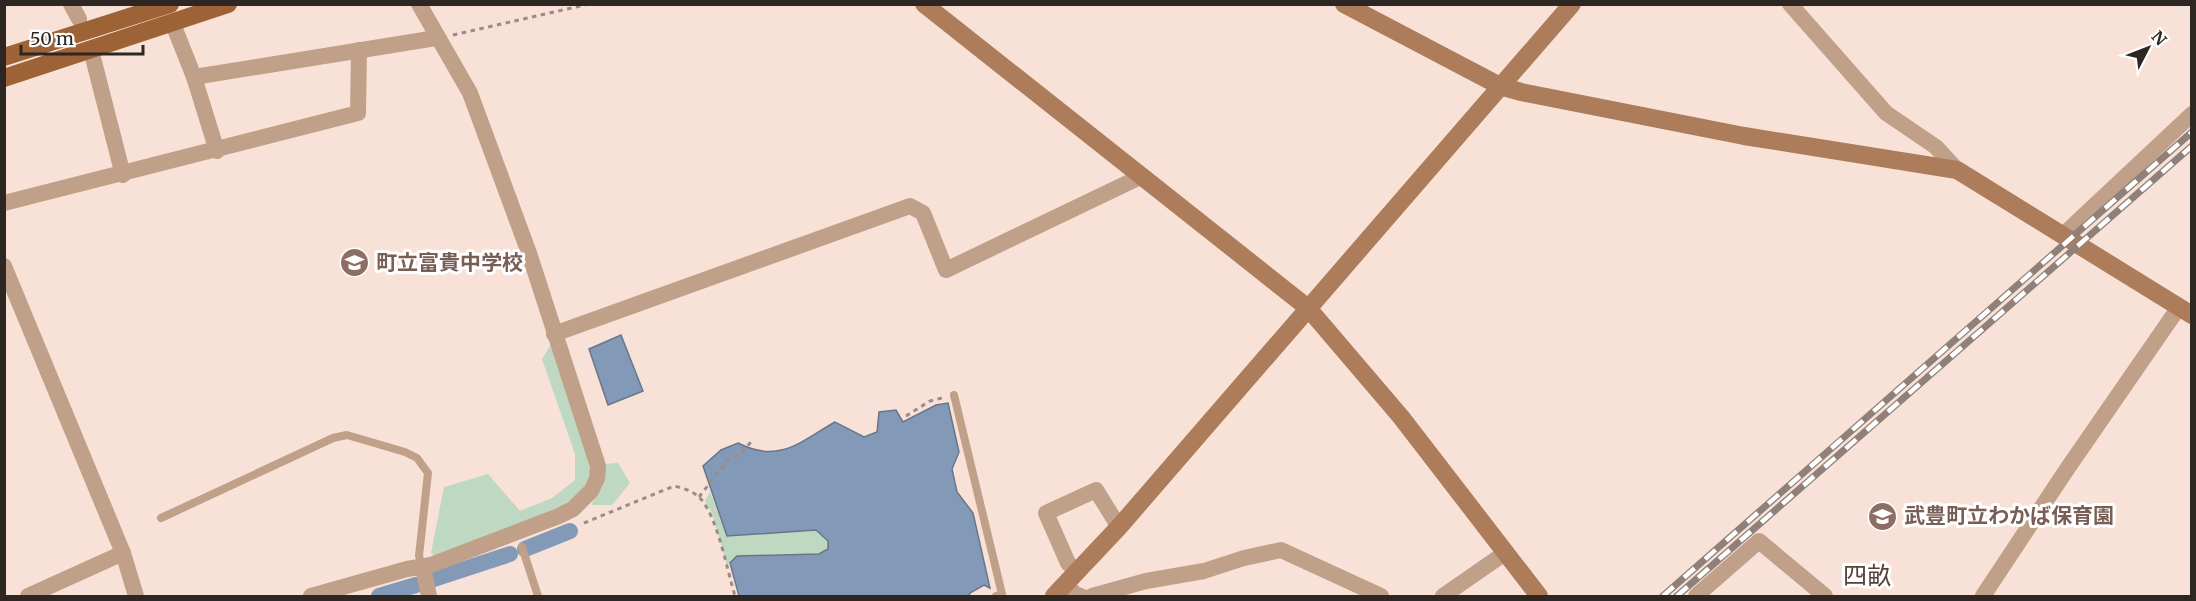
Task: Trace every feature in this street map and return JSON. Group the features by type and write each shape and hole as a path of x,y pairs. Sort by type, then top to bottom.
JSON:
{"main road":[{"path":"4,78 228,4"},
{"path":"4,57 168,5"}],"street":[{"path":"70,4 79,19"},
{"path":"311,597 406,568 423,568 559,516 573,509 591,491 597,479 598,466 529,253 470,93 436,38 419,4"},
{"path":"924,4 1308,308 1401,417 1539,597"},
{"path":"1344,4 1500,86 1743,136 1957,170"},
{"path":"1065,584 1119,527 1572,4"},
{"path":"1790,4 1886,113 1936,147 1957,170 2064,234 2185,311 2065,472 1983,597"},
{"path":"173,24 194,77 217,151"},
{"path":"194,77 436,38"},
{"path":"91,50 123,175"},
{"path":"4,203 123,175 358,113 359,50"},
{"path":"2064,234 2192,114"},
{"path":"554,334 910,206 923,213 946,270 1140,177"},
{"path":"5,270 123,553 136,597"},
{"path":"1065,584 1068,563 1046,513 1096,490 1119,527"},
{"path":"1696,597 1759,541 1825,597"},
{"path":"1092,597 1146,581 1204,571 1281,550 1381,597"},
{"path":"28,597 123,553"},
{"path":"1443,597 1505,554"},
{"path":"423,568 429,597"},
{"path":"1065,584 1075,594 1082,597"}],"lane":[{"path":"512,259 529,253"},
{"path":"954,395 1002,594 996,597"},
{"path":"161,518 333,438 347,435 405,452 417,458 428,473 419,556 423,568"},
{"path":"522,547 538,597"}],"path":[{"path":"436,38 589,4"},
{"path":"906,416 930,401 954,395"},
{"path":"699,497 728,460 739,455 751,442"},
{"path":"574,527 674,486 699,497 711,516 735,597"}],"green space":[{"path":"551,344 592,471 586,484 574,499 556,511 436,558 431,553 444,487 488,474 520,511 552,498 575,480 575,454 542,359"},
{"path":"618,463 630,483 612,505 591,505 603,486 605,464"},
{"path":"710,492 727,536 816,530 828,541 828,549 819,554 738,556 727,565 712,513 705,501"}],"water":[{"path":"621,335 643,391 608,405 589,349"},
{"path":"948,403 959,452 952,469 957,492 973,513 990,588 984,585 970,593 969,596 739,596 730,563 737,556 819,554 828,549 828,541 816,530 727,536 703,466 721,450 738,443 753,449 777,451 800,443 835,422 864,437 877,432 879,412 896,410 903,422 936,405"}],"waterway":[{"path":"525,549 570,531"},
{"path":"434,579 510,554"},
{"path":"379,596 416,585"}],"railway":[{"path":"1663,596 2192,132"},
{"path":"1677,596 2192,146"}],"place":[{"name":"町立富貴中学校","path":"355,263"},
{"name":"武豊町立わかば保育園","path":"1883,516"}],"district":[{"name":"四畝","path":"1867,576"}]}
